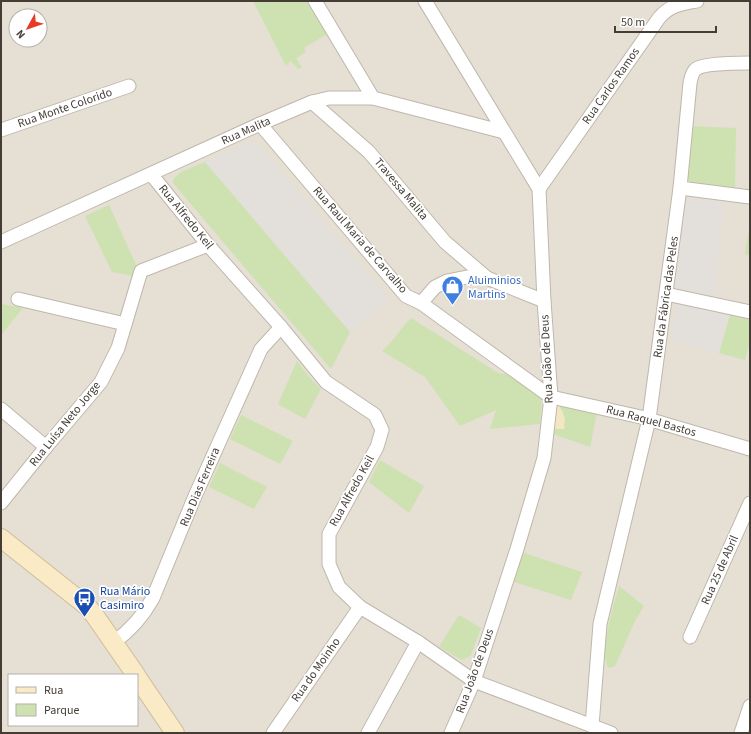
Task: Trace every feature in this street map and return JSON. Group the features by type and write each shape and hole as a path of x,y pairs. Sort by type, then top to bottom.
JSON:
{"street":[{"path":"315,1 373,98"},
{"name":"Rua Carlos Ramos","path":"539,189 659,18 665,11 680,3 697,1"},
{"name":"Rua João de Deus","path":"427,2 539,189 544,301 551,397 544,458 517,549 474,681 451,733"},
{"name":"Rua da Fábrica das Peles","path":"592,726 600,624 649,419 680,188 690,83 693,73 697,68 706,65 750,63"},
{"name":"Rua Monte Colorido","path":"1,130 128,86"},
{"name":"Rua Malita","path":"1,242 260,124 312,102 329,98 373,98 504,132"},
{"name":"Travessa Malita","path":"312,102 369,152 445,242 487,278 544,301"},
{"name":"Rua Raul Maria de Carvalho","path":"260,124 406,296 421,304 551,397"},
{"name":"Rua Alfredo Keil","path":"151,174 208,245 326,382 375,415 382,430 377,447 329,534 330,564 339,587 360,607 418,642 474,681 611,733"},
{"path":"680,188 750,196"},
{"name":"Rua Luísa Neto Jorge","path":"1,503 100,382 118,348 141,271 208,245"},
{"name":"Travessa Malita","path":"421,304 435,288 447,281 467,277 487,278"},
{"path":"666,294 750,312"},
{"path":"18,299 125,324"},
{"name":"Rua Dias Ferreira","path":"114,642 135,625 154,598 195,496 261,349 281,328"},
{"name":"Rua Raquel Bastos","path":"551,397 649,419 750,449"},
{"path":"1,409 46,447"},
{"name":"Rua 25 de Abril","path":"690,637 750,503"},
{"path":"1,538 88,608 114,642 135,674"},
{"name":"Rua do Moinho","path":"273,733 360,607"},
{"path":"368,733 418,642"},
{"path":"138,679 175,733"},
{"path":"740,733 750,706"}],"shaded area":[{"path":"1,1 750,1 750,733 1,733"},
{"path":"248,142 252,147 256,143 389,299 350,332 205,162"},
{"path":"689,199 724,200 715,299 676,288 685,205"},
{"path":"677,302 730,315 719,353 671,341"}],"green space":[{"path":"253,1 306,1 327,34 304,48 306,52 296,58 302,67 297,70 298,68 290,61 286,66"},
{"path":"690,126 736,128 735,189 689,181 687,178"},
{"path":"205,162 350,332 331,369 173,183 174,179 181,173"},
{"path":"109,205 137,267 134,276 112,272 85,216"},
{"path":"750,223 750,255 745,254"},
{"path":"1,304 23,308 1,335"},
{"path":"730,315 750,320 750,341 745,360 719,353"},
{"path":"411,318 500,374 513,372 542,397 540,424 490,429 496,410 460,426 425,377 382,351"},
{"path":"297,361 309,377 321,389 305,419 278,404"},
{"path":"562,393 575,394 599,402 590,447 553,434 554,429 563,429 563,412 558,405"},
{"path":"241,415 293,441 280,464 230,439"},
{"path":"380,460 424,486 409,513 369,482"},
{"path":"220,463 267,487 254,509 209,487"},
{"path":"521,552 582,572 571,600 511,581"},
{"path":"619,586 644,606 635,621 615,666 611,668 608,667 606,660 606,640"},
{"path":"459,615 481,628 471,655 462,660 439,647"}],"sand":[{"path":"556,399 565,418 565,428 563,429 554,429"}],"place":[{"name":"Aluiminios Martins","path":"453,306"},
{"name":"Rua Mário Casimiro","path":"85,618"}]}
